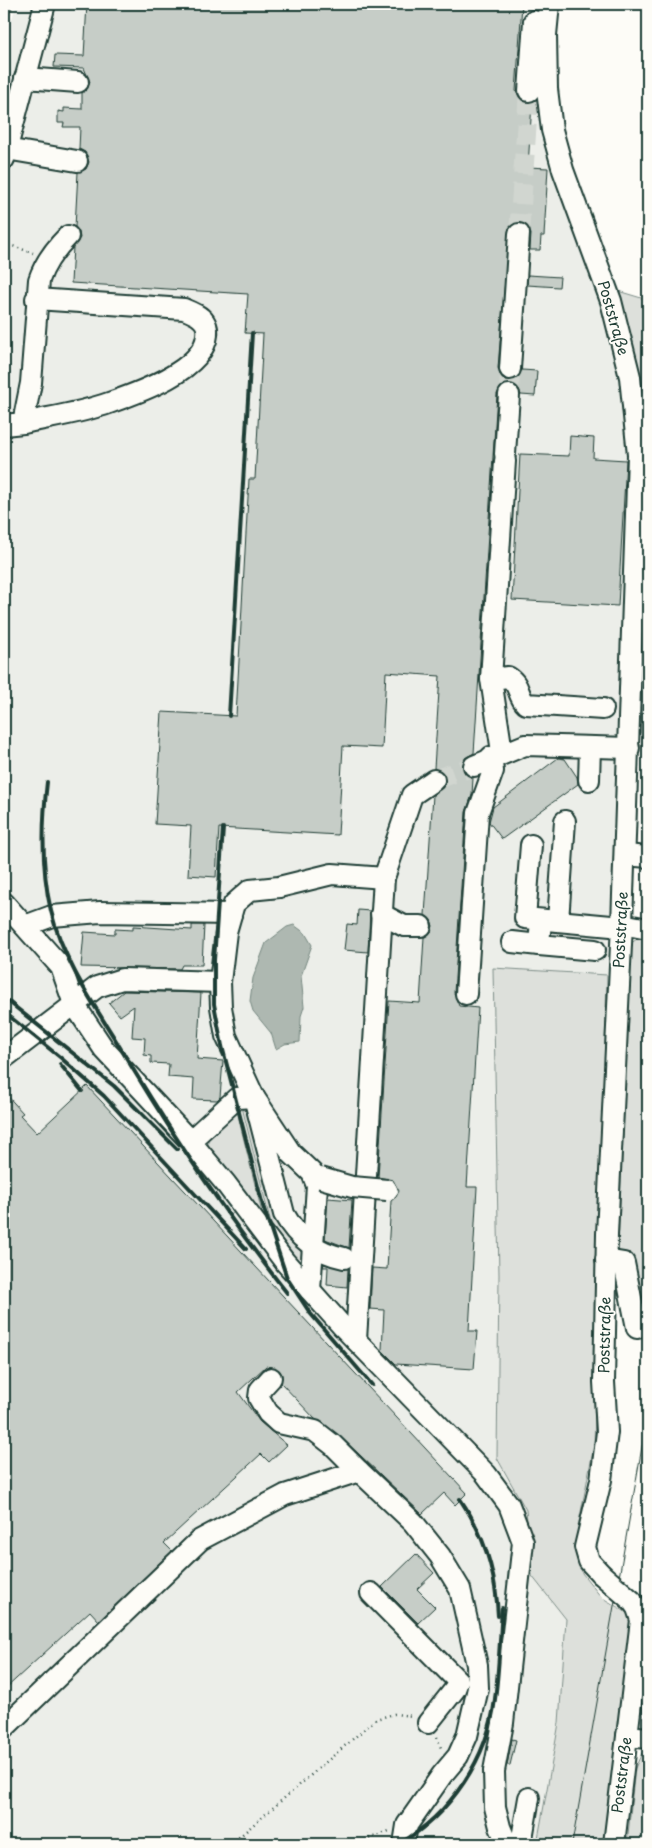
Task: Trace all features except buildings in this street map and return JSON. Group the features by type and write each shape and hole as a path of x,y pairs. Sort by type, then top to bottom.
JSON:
{"street":[{"path":"45,4 5,154 77,160"},
{"path":"529,92 535,4"},
{"name":"Poststraße","path":"549,4 546,35 547,89 552,130 563,170 611,301 630,377 638,455 622,926 606,1260 604,1382 607,1432 601,1480 585,1547 589,1561 632,1601 637,1608 641,1620 614,1844"},
{"path":"25,78 78,82"},
{"path":"510,369 519,234"},
{"path":"13,424 31,383 36,299 39,280 48,259 68,236"},
{"path":"13,424 108,404 138,392 180,371 197,358 206,344 208,329 201,318 184,309 36,299"},
{"path":"466,994 478,813 492,771 489,758 491,679 509,395"},
{"path":"491,679 508,676 514,680 519,687 522,701 526,704 603,709"},
{"path":"489,758 525,745 629,748"},
{"path":"589,780 590,746"},
{"path":"356,1340 384,878 412,795 434,780"},
{"path":"539,945 550,921 565,821"},
{"path":"531,845 525,918 648,929"},
{"path":"624,855 648,856"},
{"path":"384,878 332,874 279,887 250,890 234,904 226,932 220,982 226,1036 254,1097 291,1153 317,1175 352,1187 388,1190"},
{"path":"4,904 61,967 74,1004 104,1049 190,1141 226,1184 285,1262 356,1340 486,1474 509,1505 523,1542 503,1723 494,1771 495,1807 507,1844"},
{"path":"25,926 52,916 100,912 231,914"},
{"path":"381,914 404,926 421,926"},
{"path":"512,942 595,950"},
{"path":"4,1058 97,987 122,979 220,982"},
{"path":"190,1141 237,1098 254,1097"},
{"path":"254,1097 284,1214 292,1229 304,1241 321,1251 344,1258"},
{"path":"310,1290 317,1175"},
{"path":"606,1260 624,1263 638,1328"},
{"path":"271,1378 260,1390 259,1398 268,1413 279,1423 315,1431 333,1445 413,1522 440,1556 460,1589 478,1673 478,1688 467,1736 458,1756 442,1775 405,1834"},
{"path":"4,1728 200,1540 285,1495 359,1471"},
{"path":"371,1593 458,1681 463,1698 467,1736"},
{"path":"428,1723 455,1689 458,1681"},
{"path":"627,1736 648,1738"},
{"path":"521,1844 529,1798"}],"path":[{"path":"4,28 13,4"},
{"path":"4,243 18,246 48,259"},
{"path":"231,1844 376,1719 394,1714 405,1714 428,1723 437,1737 442,1750 442,1775"},
{"path":"355,1844 405,1834"}],"shaded area":[{"path":"17,4 542,4 538,67 618,370 629,457 626,621 607,975 493,968 499,1275 497,1458 526,1510 532,1576 566,1618 559,1723 537,1844 4,1844 4,41","holes":["294,925 312,945 301,976 304,1007 301,1016 300,1041 276,1049 271,1033 253,1011 250,1001 266,943 287,927"]},
{"path":"618,291 648,300 648,437"},
{"path":"648,545 648,734 641,733"},
{"path":"294,925 305,933 312,945 301,976 304,1007 301,1016 300,1042 285,1044 276,1049 271,1033 253,1011 250,1001 253,978 266,943 287,927"},
{"path":"643,935 648,936 648,1320 644,1331 629,1253 618,1251 631,943"},
{"path":"493,968 607,975 594,1446 579,1522 582,1573 601,1597 631,1615 613,1795 605,1844 537,1844 559,1723 566,1619 532,1576 526,1510 497,1458 499,1275"},
{"path":"242,1107 250,1113 306,1249 305,1265 297,1266 275,1240"},
{"path":"237,1108 263,1217 208,1151 208,1138"},
{"path":"648,1662 648,1725 644,1719 642,1703"},
{"path":"648,1751 648,1844 627,1844 635,1768 642,1753"}],"tunnel":[{"path":"519,234 529,91"},
{"path":"509,395 510,369"},
{"path":"434,780 474,766"}],"tram line":[{"path":"572,1844 648,1413"}],"railway":[{"path":"229,716 252,333"},
{"path":"47,782 43,830 45,879 51,911 69,961 96,1009 176,1137 241,1232 287,1293"},
{"path":"223,828 214,960 214,1004 222,1046 263,1206 287,1278 310,1313 372,1385"},
{"path":"4,998 114,1086 177,1149"},
{"path":"4,1012 104,1096 246,1249"},
{"path":"60,1064 82,1091"},
{"path":"460,1499 476,1526 488,1555 495,1585 498,1616"},
{"path":"399,1844 418,1832 435,1817 464,1782 475,1763 491,1721 495,1699 502,1608"}]}
